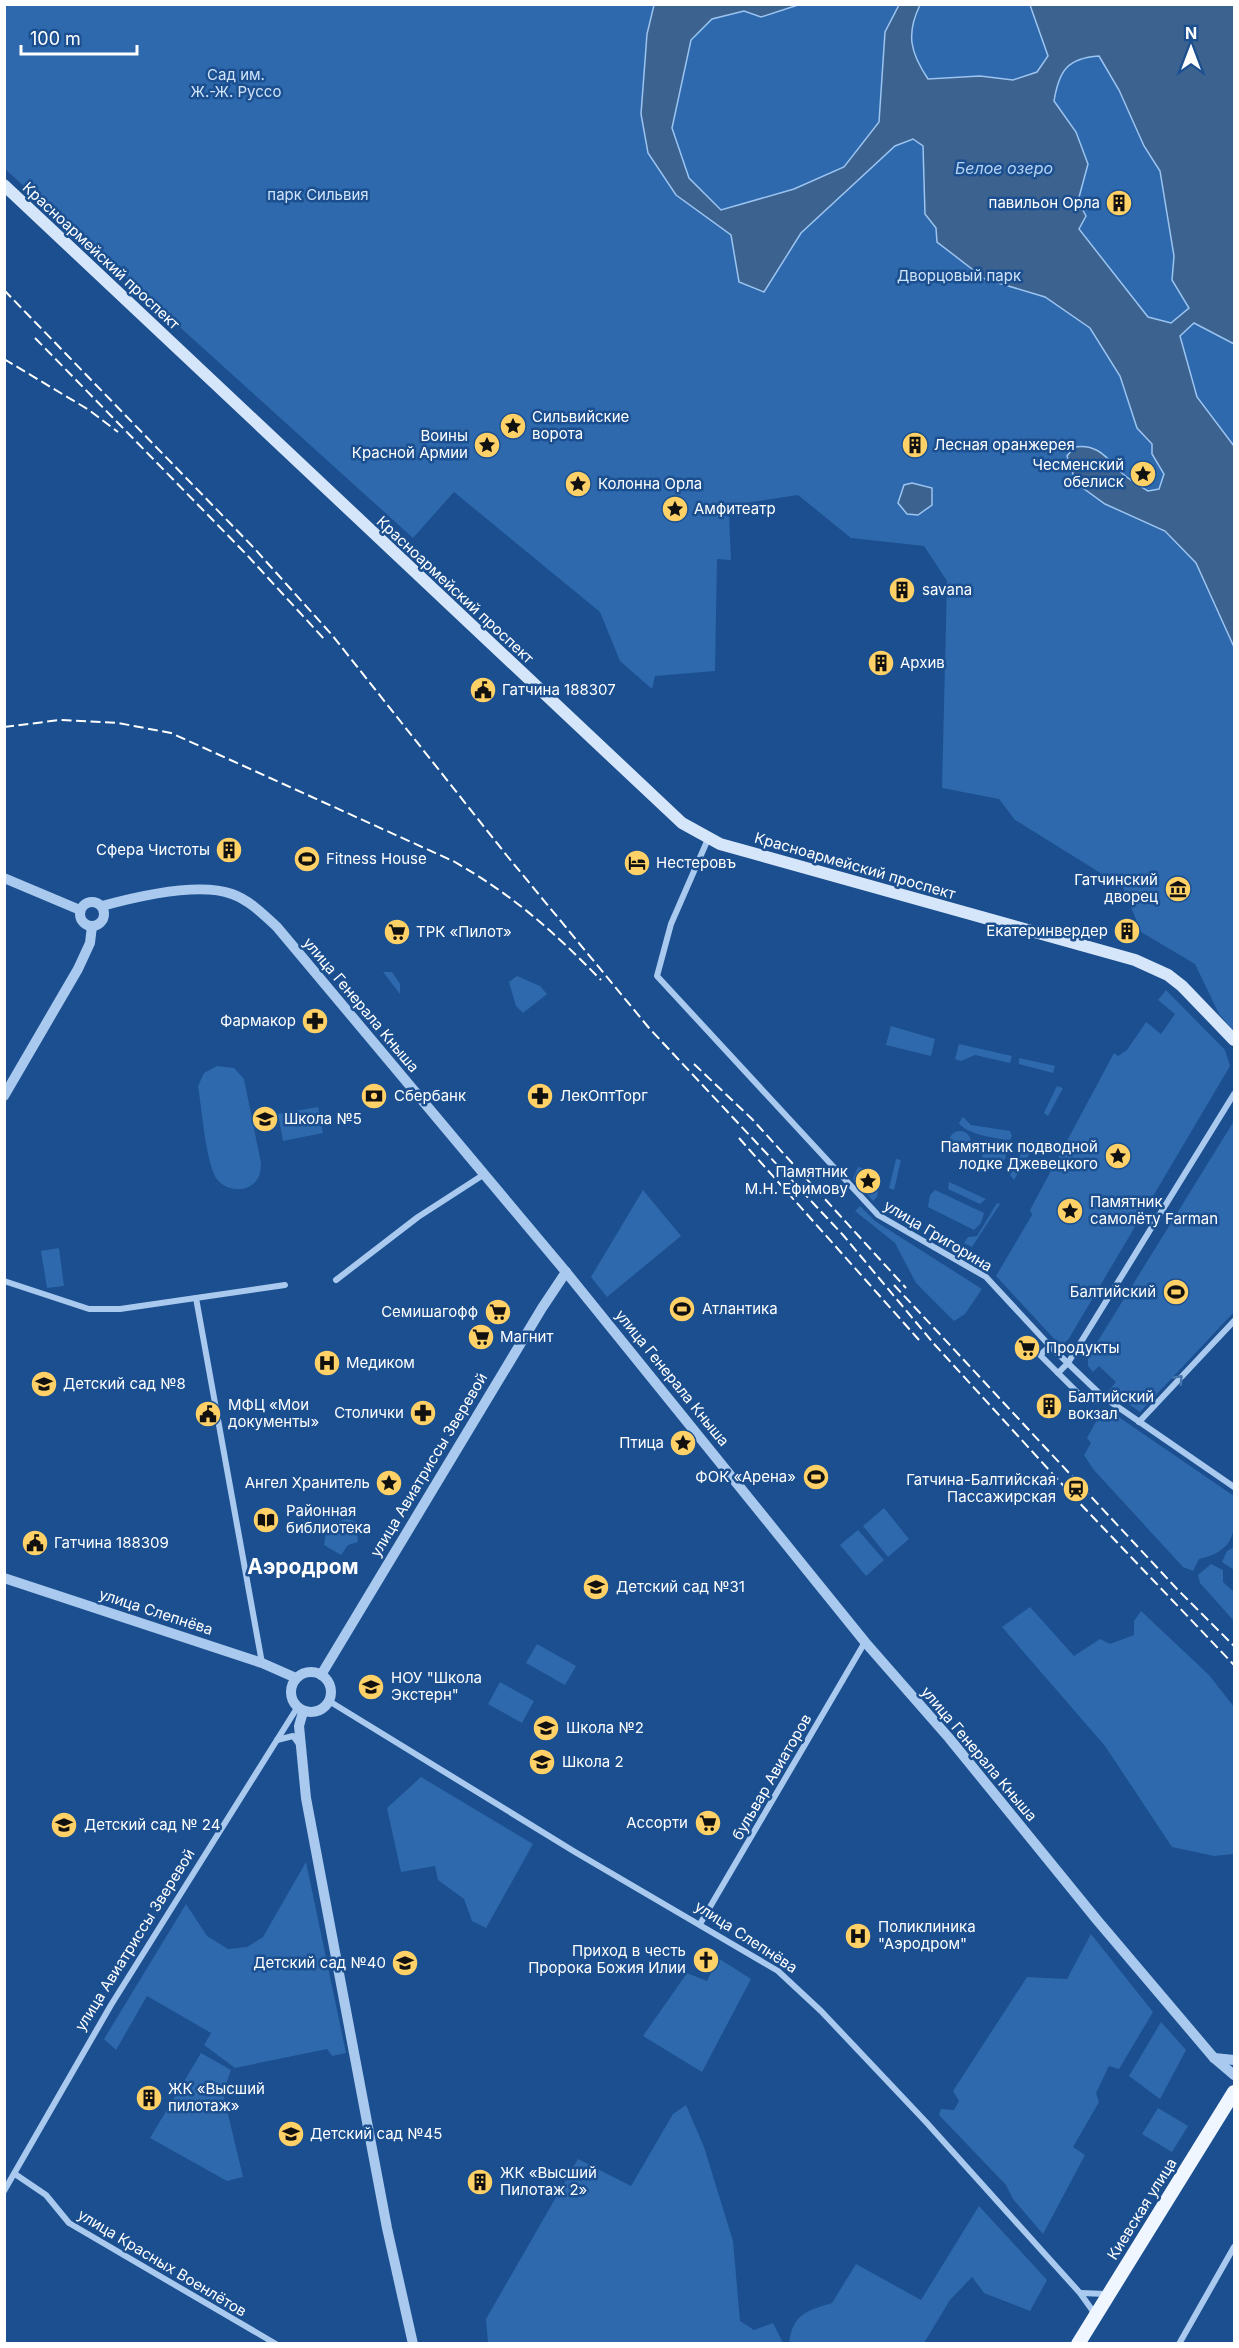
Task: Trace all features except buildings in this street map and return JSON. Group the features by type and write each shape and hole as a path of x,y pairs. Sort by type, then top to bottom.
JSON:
{"main road":[{"name":"Красноармейский проспект","path":"4,185 637,783 682,822 708,839 1135,960 1168,975 1182,986 1234,1040"},
{"name":"Киевская улица","path":"1078,2343 1234,2091"}],"street":[{"name":"улица Григорина","path":"708,839 671,924 657,976 863,1202 887,1222 986,1277 1050,1346 1102,1396 1234,1487"},
{"path":"4,878 80,910 84,922 92,926"},
{"name":"улица Генерала Кныша","path":"102,906 150,896 207,889 233,894 259,909 316,972 566,1272 866,1642 949,1738 1097,1920 1214,2058 1234,2075"},
{"path":"80,910 90,902 102,906 103,919 92,926"},
{"path":"4,1096 78,969 90,943 92,926"},
{"path":"1058,1373 1068,1363 1234,1094"},
{"path":"336,1280 418,1217 483,1174"},
{"name":"улица Авиатриссы Зверевой","path":"321,1675 542,1308 566,1272"},
{"path":"4,1281 89,1310 120,1309 285,1286"},
{"path":"196,1298 262,1663"},
{"path":"1139,1422 1234,1321"},
{"path":"1050,1346 1040,1355 1058,1373 1087,1400 1094,1401 1102,1396"},
{"name":"улица Слепнёва","path":"4,1578 262,1663 296,1678"},
{"name":"бульвар Авиаторов","path":"700,1924 866,1642"},
{"path":"312,1672 321,1675 328,1682 331,1691 329,1701 323,1709 313,1713 300,1710 291,1699 291,1688 296,1678 312,1672"},
{"name":"улица Слепнёва","path":"329,1701 568,1847 778,1971 802,1992 926,2122 1080,2293 1096,2315"},
{"path":"300,1710 300,1745 306,1798 387,2228 413,2343"},
{"name":"улица Авиатриссы Зверевой","path":"4,2191 111,2006 277,1740 300,1710"},
{"path":"277,1740 292,1736 300,1745"},
{"path":"1214,2058 1234,2061"},
{"name":"улица Красных Военлётов","path":"15,2174 46,2195 69,2223 276,2343"},
{"path":"1179,2343 1234,2247"},
{"path":"1080,2293 1109,2294"}],"green space":[{"name":"Дворцовый парк","path":"4,5 1234,5 1234,1031 1219,1014 1195,964 1141,932 1123,887 1015,820 999,799 942,788 947,581 924,546 851,538 798,495 746,503 729,516 731,560 717,559 715,671 655,676 652,689 620,661 600,612 454,492 413,538 5,169"},
{"path":"383,972 392,972 400,984 400,994"},
{"path":"517,976 540,986 547,994 523,1013 516,1006 509,982"},
{"path":"1166,990 1225,1050 1230,1066 1068,1340 1063,1344 1058,1343 996,1276 1032,1215 1030,1210 1114,1053 1118,1056 1127,1050 1146,1022 1161,1034 1175,1014 1158,1000"},
{"path":"891,1026 935,1039 931,1056 886,1045"},
{"path":"959,1044 1012,1056 1010,1063 975,1055 961,1061 955,1059"},
{"path":"1019,1058 1055,1066 1053,1073 1019,1064"},
{"path":"217,1066 234,1068 244,1079 261,1163 260,1174 255,1182 241,1189 233,1189 218,1181 211,1165 206,1143 198,1086 204,1073"},
{"path":"1057,1086 1063,1088 1048,1116 1044,1113"},
{"path":"318,1107 323,1133 283,1141 278,1114"},
{"path":"963,1117 971,1125 1010,1131 1012,1136 1010,1140 974,1133 959,1123"},
{"path":"1234,1121 1234,1312 1140,1412 1109,1390 1116,1382 1099,1366 1093,1372 1088,1366 1088,1357"},
{"path":"960,1131 968,1134 971,1142 968,1150 960,1153 952,1150 949,1142 952,1134"},
{"path":"994,1142 1002,1146 1006,1154 1002,1162 994,1166 986,1162 982,1154 986,1146"},
{"path":"1024,1148 1031,1151 1014,1180 1010,1175"},
{"path":"896,1159 901,1160 894,1190 889,1188"},
{"path":"858,1167 874,1171 880,1178 877,1197 873,1201 853,1179"},
{"path":"949,1182 986,1199 980,1204 948,1189"},
{"path":"643,1190 681,1236 607,1297 591,1277"},
{"path":"935,1190 984,1213 981,1223 974,1230 928,1207 930,1195"},
{"path":"997,1203 1000,1204 972,1247 964,1243 968,1237 977,1236"},
{"path":"860,1206 875,1221 982,1289 965,1314 954,1321 916,1283 895,1243 855,1211"},
{"path":"59,1248 64,1286 47,1288 41,1251"},
{"path":"1104,1407 1234,1496 1234,1529 1231,1537 1221,1550 1199,1559 1193,1571 1183,1567 1093,1469 1084,1455 1091,1443 1087,1438"},
{"path":"884,1508 909,1539 888,1557 863,1526"},
{"path":"347,1519 361,1523 357,1530 358,1542 348,1545 341,1555 324,1545 327,1525"},
{"path":"858,1530 884,1560 866,1576 840,1545"},
{"path":"1234,1547 1234,1570 1222,1562 1227,1551"},
{"path":"1211,1564 1223,1570 1223,1582 1234,1592 1234,1621 1200,1583 1198,1575"},
{"path":"1030,1607 1074,1656 1100,1639 1110,1644 1134,1635 1134,1621 1141,1611 1209,1675 1234,1707 1234,1854 1214,1856 1172,1847 1105,1746 1002,1627"},
{"path":"537,1644 576,1666 565,1685 526,1663"},
{"path":"500,1682 534,1701 522,1723 488,1704"},
{"path":"421,1777 533,1844 486,1928 472,1921 464,1899 438,1880 435,1866 401,1872 387,1808"},
{"path":"306,1862 346,2053 332,2056 327,2049 235,2068 204,2045 211,2033 147,1996 116,2050 104,2039 186,1904 207,1936 228,1949 247,1947 263,1937"},
{"path":"1091,1934 1153,2012 1119,2069 1109,2066 1096,2093 1099,2102 1073,2147 1085,2155 1043,2234 1013,2199 1006,2185 939,2115 941,2109 954,2110 959,2101 953,2091 1027,1977 1067,1979"},
{"path":"718,1958 751,1979 702,2072 643,2036 687,1973 707,1981"},
{"path":"1161,2022 1186,2050 1160,2099 1129,2076"},
{"path":"201,2053 231,2070 223,2093 243,2177 227,2181 150,2138"},
{"path":"686,2105 704,2147 733,2241 740,2321 754,2330 773,2323 783,2343 488,2343 486,2319 578,2159 631,2186 673,2114"},
{"path":"1158,2108 1188,2126 1172,2152 1142,2134"},
{"path":"979,2206 1047,2280 1030,2311 984,2293 972,2277 950,2300 924,2343 789,2343 794,2326 802,2315 832,2303 856,2264 921,2300"}],"water":[{"name":"Белое озеро","path":"654,5 798,5 761,17 744,11 712,19 691,40 672,128 689,178 721,210 794,189 844,167 879,122 885,32 899,5 920,5 913,25 912,43 917,60 928,79 980,76 1013,80 1037,72 1048,56 1030,5 1234,5 1234,344 1194,323 1180,336 1197,397 1234,446 1234,647 1196,563 1165,531 1105,504 1076,483 1067,456 1074,447 1083,446 1097,450 1126,477 1148,491 1159,489 1164,474 1152,454 1152,444 1137,428 1120,376 1090,328 1045,297 985,279 937,242 936,228 925,214 923,146 913,139 895,146 801,233 764,292 739,282 731,235 676,195 648,153 641,114 647,34","holes":["1099,56 1119,90 1144,146 1160,171 1174,256 1172,280 1189,308 1171,323 1148,317 1079,229 1086,216 1078,201 1088,164 1076,132 1054,101 1056,91 1062,74 1072,63"]},
{"path":"912,483 932,488 932,505 918,515 907,514 898,503 904,485"}],"railway":[{"path":"4,290 254,548 332,635 508,857 649,1028 843,1235 935,1345 1071,1494 1234,1665"},
{"path":"35,338 247,555 325,640"},
{"path":"4,359 89,410 118,432"},
{"path":"4,727 60,720 118,723 171,733 453,861 495,887 532,915 601,980"},
{"path":"694,1064 752,1119 906,1288"},
{"path":"739,1138 919,1340"},
{"path":"894,1285 1177,1589 1234,1646"}],"place":[{"name":"павильон Орла","path":"1119,203"},
{"name":"Сильвийские ворота","path":"513,426"},
{"name":"Воины Красной Армии","path":"487,445"},
{"name":"Лесная оранжерея","path":"915,445"},
{"name":"Чесменский обелиск","path":"1143,474"},
{"name":"Колонна Орла","path":"578,484"},
{"name":"Амфитеатр","path":"675,509"},
{"name":"savana","path":"902,590"},
{"name":"Архив","path":"881,663"},
{"name":"Гатчина 188307","path":"483,690"},
{"name":"Сфера Чистоты","path":"229,850"},
{"name":"Fitness House","path":"307,859"},
{"name":"Нестеровъ","path":"637,863"},
{"name":"Гатчинский дворец","path":"1178,889"},
{"name":"Екатеринвердер","path":"1127,931"},
{"name":"ТРК «Пилот»","path":"397,932"},
{"name":"Фармакор","path":"315,1021"},
{"name":"Сбербанк","path":"374,1096"},
{"name":"ЛекОптТорг","path":"540,1096"},
{"name":"Школа №5","path":"265,1119"},
{"name":"Памятник подводной лодке Джевецкого","path":"1118,1156"},
{"name":"Памятник М.Н. Ефимову","path":"868,1181"},
{"name":"Памятник самолёту Farman","path":"1070,1211"},
{"name":"Балтийский","path":"1176,1292"},
{"name":"Атлантика","path":"682,1309"},
{"name":"Семишагофф","path":"498,1312"},
{"name":"Магнит","path":"481,1337"},
{"name":"Продукты","path":"1027,1348"},
{"name":"Медиком","path":"327,1363"},
{"name":"Детский сад №8","path":"44,1384"},
{"name":"Балтийский вокзал","path":"1049,1406"},
{"name":"Столички","path":"423,1413"},
{"name":"МФЦ «Мои документы»","path":"208,1414"},
{"name":"Птица","path":"683,1443"},
{"name":"ФОК «Арена»","path":"816,1477"},
{"name":"Ангел Хранитель","path":"389,1483"},
{"name":"Гатчина-Балтийская Пассажирская","path":"1076,1489"},
{"name":"Районная библиотека","path":"266,1520"},
{"name":"Гатчина 188309","path":"35,1543"},
{"name":"Детский сад №31","path":"596,1587"},
{"name":"НОУ \"Школа Экстерн\"","path":"371,1687"},
{"name":"Школа №2","path":"546,1728"},
{"name":"Школа 2","path":"542,1762"},
{"name":"Ассорти","path":"708,1823"},
{"name":"Детский сад № 24","path":"64,1825"},
{"name":"Поликлиника \"Аэродром\"","path":"858,1936"},
{"name":"Приход в честь Пророка Божия Илии","path":"706,1960"},
{"name":"Детский сад №40","path":"405,1963"},
{"name":"ЖК «Высший пилотаж»","path":"149,2098"},
{"name":"Детский сад №45","path":"291,2134"},
{"name":"ЖК «Высший Пилотаж 2»","path":"480,2182"}],"district":[{"name":"Аэродром","path":"303,1567"}],"park label":[{"name":"Сад им. Ж.-Ж. Руссо","path":"236,84"},
{"name":"парк Сильвия","path":"318,195"}]}
